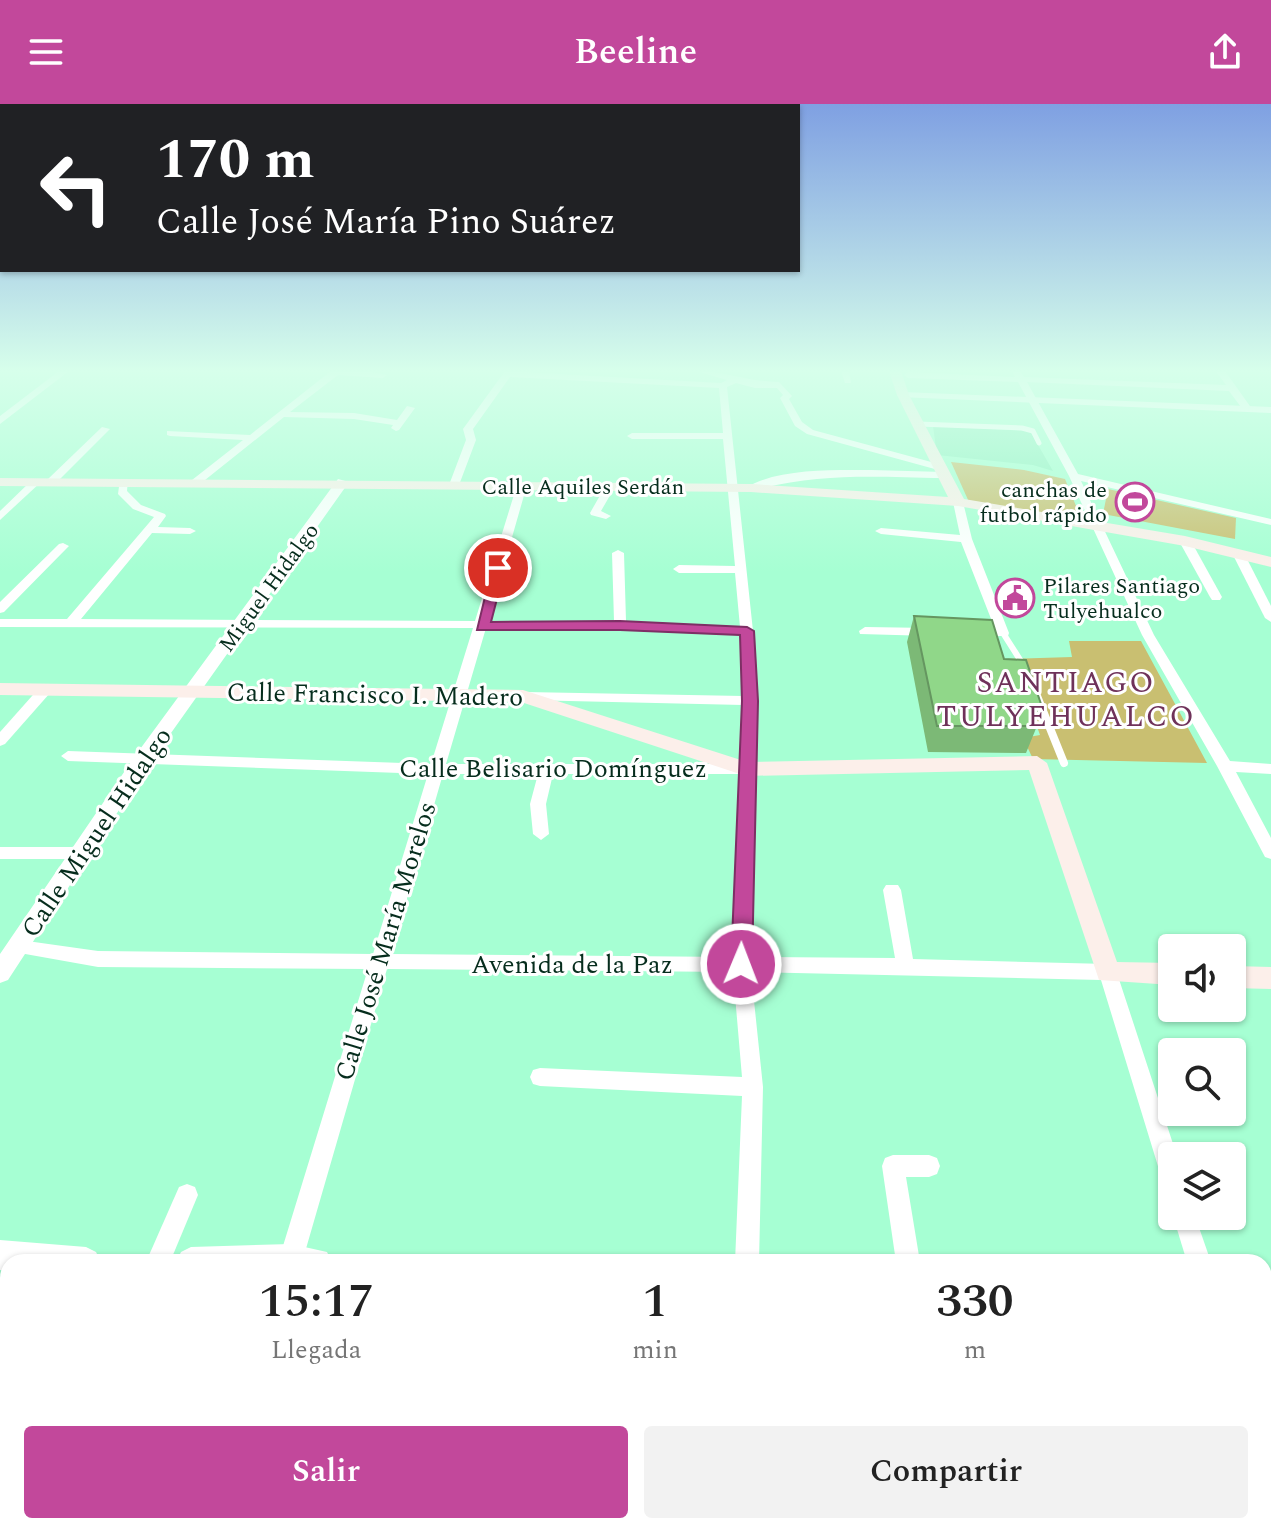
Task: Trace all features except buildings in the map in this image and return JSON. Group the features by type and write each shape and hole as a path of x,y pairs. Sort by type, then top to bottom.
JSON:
{"main road":[{"path":"925,438 958,502"},
{"name":"Calle Aquiles Serdán","path":"0,482 343,482 751,488 958,502 1185,541 1271,562"},
{"name":"Calle Francisco I. Madero","path":"0,689 523,696"},
{"path":"523,696 746,769"},
{"name":"Calle Belisario Domínguez","path":"746,769 1037,763 1108,972"},
{"name":"Avenida de la Paz","path":"1108,972 1158,974"},
{"path":"1246,977 1271,978"}],"street":[{"path":"0,517 95,438"},
{"path":"250,438 255,438"},
{"path":"196,482 255,438"},
{"path":"454,485 470,438"},
{"path":"729,438 747,631 750,701 741,964 753,1087 747,1254"},
{"path":"829,438 944,472"},
{"path":"1053,438 1148,635 1225,766 1271,853"},
{"path":"751,488 780,477 944,472"},
{"path":"1074,476 1271,522"},
{"path":"71,623 161,516 137,507 122,492 124,481"},
{"name":"Miguel Hidalgo","path":"192,691 343,482"},
{"name":"Calle José María Morelos","path":"305,1254 377,963 458,695 482,627 522,485"},
{"path":"606,516 595,513 611,485"},
{"path":"957,632 1003,633 966,539 958,502"},
{"path":"152,530 190,531"},
{"path":"881,531 966,539"},
{"path":"1185,541 1216,597"},
{"path":"0,609 63,546"},
{"path":"618,553 620,625"},
{"path":"1239,555 1271,618"},
{"path":"679,569 740,570"},
{"path":"0,623 482,627 620,625 747,631"},
{"path":"865,631 941,632"},
{"path":"0,741 45,690"},
{"name":"Calle Miguel Hidalgo","path":"0,973 142,760 192,691"},
{"name":"Calle Francisco I. Madero","path":"523,696 750,701"},
{"name":"Calle Belisario Domínguez","path":"68,756 437,769 746,769"},
{"path":"1225,766 1271,769"},
{"path":"541,834 538,804 546,771"},
{"path":"0,853 79,853"},
{"path":"892,890 905,966"},
{"name":"Avenida de la Paz","path":"20,947 98,959 905,966 1108,972"},
{"path":"1108,972 1161,1142"},
{"path":"540,1077 753,1087"},
{"path":"907,1254 893,1166 929,1166"},
{"path":"161,1254 187,1195"},
{"path":"1189,1230 1196,1254"}],"lane":[{"path":"1036,438 1039,443"},
{"path":"1003,633 1031,680"},
{"path":"1035,691 1064,763"}],"shaded area":[{"path":"935,438 1034,438 1053,471 1033,465 937,455"},
{"path":"951,462 1024,470 1065,479 1083,523 969,502"},
{"name":"canchas de futbol rápido","path":"1108,489 1236,518 1235,539 1103,514"},
{"path":"1069,641 1141,641 1207,763 1033,759 1023,738 1040,735 1023,687 1004,659 1072,657"}],"place":[{"name":"canchas de futbol rápido","path":"1135,502"},
{"name":"Pilares Santiago Tulyehualco","path":"1015,598"}],"district":[{"name":"SANTIAGO TULYEHUALCO","path":"1066,699"}],"route":[{"path":"498,568 482,627 620,625 747,631 750,701 741,964"}]}
